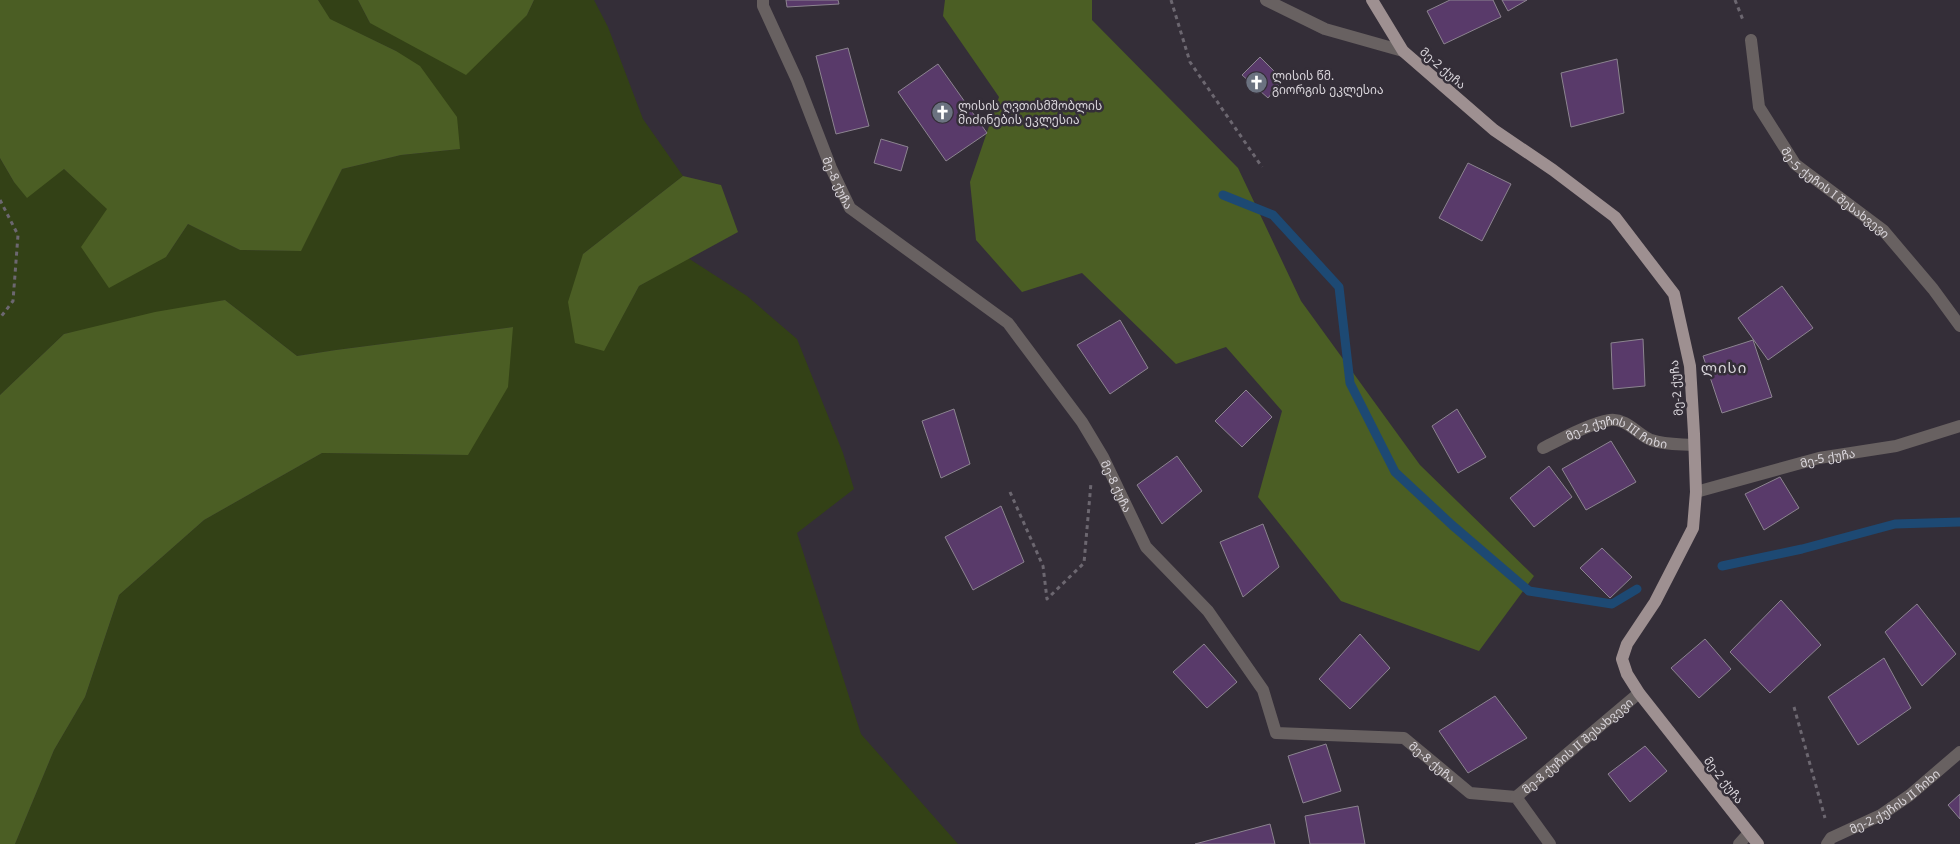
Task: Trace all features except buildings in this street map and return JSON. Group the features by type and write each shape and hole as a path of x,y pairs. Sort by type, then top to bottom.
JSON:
{"main road":[{"name":"მე-2 ქუჩა","path":"1372,0 1402,51 1494,130 1553,170 1615,217 1674,294 1690,366 1696,492 1694,528 1655,602 1627,644 1622,658 1627,674 1639,693 1748,834 1758,844"}],"street":[{"name":"მე-8 ქუჩა","path":"763,0 797,80 831,168 850,208 1008,322 1082,422 1103,457 1146,547 1208,611 1263,690 1276,733 1404,738 1470,793 1516,797"},
{"path":"1266,0 1325,29 1402,51"},
{"name":"მე-5 ქუჩის I შესახვევი","path":"1751,40 1759,107 1795,164 1883,230 1933,289 1960,326"},
{"name":"მე-2 ქუჩის III ჩიხი","path":"1543,448 1582,429 1612,420 1629,425 1650,439 1665,443 1693,446"},
{"name":"მე-5 ქუჩა","path":"1696,492 1819,458 1896,446 1960,426"},
{"name":"მე-8 ქუჩის II შესახვევი","path":"1516,797 1639,693"},
{"name":"მე-2 ქუჩის II ჩიხი","path":"1829,841 1881,815 1910,796 1960,752"},
{"path":"1516,797 1550,844"},
{"path":"1739,844 1748,834"}],"path":[{"path":"1171,0 1190,62 1262,167"},
{"path":"0,200 18,235 12,301 0,318"},
{"path":"1010,492 1043,566 1047,599 1084,563 1090,485 1103,457"},
{"path":"1794,706 1829,841"}],"green space":[{"path":"0,0 318,0 330,19 396,51 420,66 457,117 460,149 401,155 342,169 301,251 240,250 188,224 166,257 109,288 81,247 107,209 64,169 27,198 14,182 0,158"},
{"path":"318,0 358,0 370,23 527,15 534,0 594,0 608,27 643,119 683,176 583,254 604,350 639,286 688,258 747,296 797,339 843,453 854,489 797,533 861,734 958,844 15,844 54,750 85,697 119,595 204,520 322,453 468,455 513,327 297,356 225,300 64,334 0,395 0,158 14,182 64,169 108,209 166,257 188,224 240,250 300,251 342,169 401,155 460,149 396,51 329,19"},
{"path":"358,0 534,0 527,15 466,75 370,23"},
{"path":"945,0 1092,0 1092,20 1238,168 1301,301 1420,465 1534,576 1479,651 1341,601 1258,497 1282,411 1226,347 1176,364 1082,273 1022,292 976,240 970,182 999,97 943,16"},
{"path":"683,176 721,185 738,232 639,286 604,351 575,343 568,302 583,254"},
{"path":"225,300 297,356 513,327 508,387 468,455 322,453 204,520 119,595 85,697 54,750 15,844 0,844 0,395 64,334 155,312"}],"waterway":[{"path":"1223,195 1273,215 1339,287 1350,383 1395,472 1452,525 1529,591 1612,604 1637,589"},
{"path":"1722,566 1802,549 1895,524 1960,522"}],"place":[{"name":"ლისის წმ. გიორგის ეკლესია","path":"1256,82"},
{"name":"ლისის ღვთისმშობლის მიძინების ეკლესია","path":"942,112"}],"district":[{"name":"ლისი","path":"1724,367"}]}
